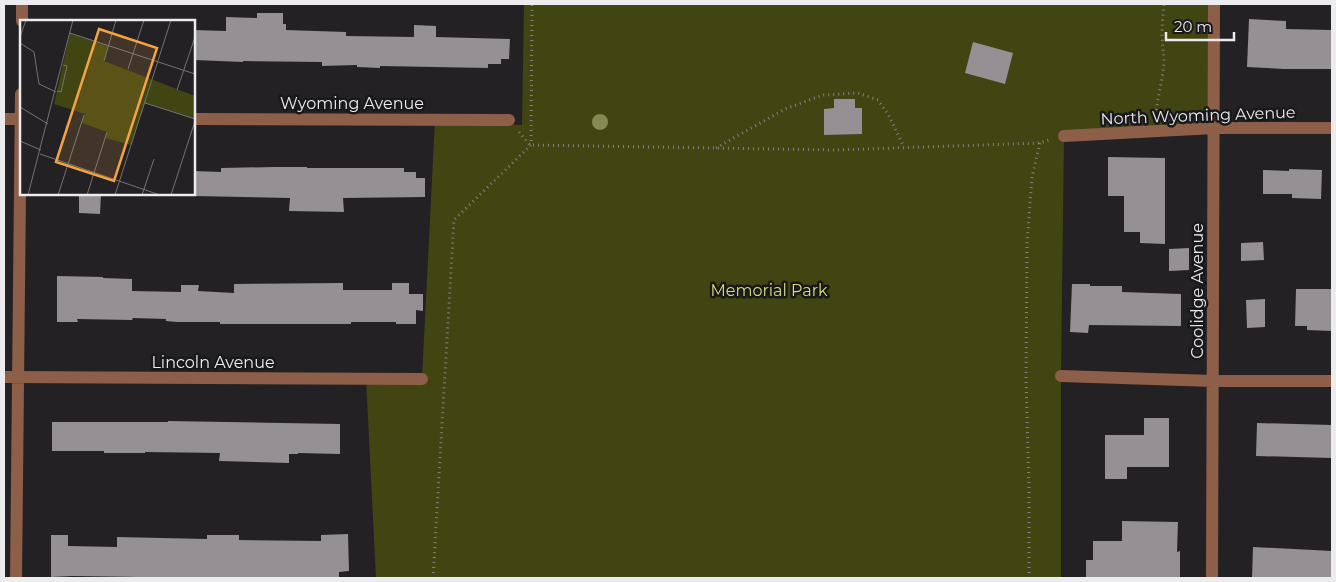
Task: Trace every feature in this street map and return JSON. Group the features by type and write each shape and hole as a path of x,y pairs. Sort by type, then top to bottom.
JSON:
{"street":[{"path":"22,4 22,20"},
{"name":"Coolidge Avenue","path":"1212,578 1214,4"},
{"path":"4,119 20,119"},
{"name":"Wyoming Avenue","path":"195,119 509,120"},
{"name":"North Wyoming Avenue","path":"1064,136 1214,128 1332,128"},
{"path":"16,578 20,195"},
{"path":"1061,376 1212,381 1332,381"},
{"name":"Lincoln Avenue","path":"4,377 422,378"}],"path":[{"path":"531,145 532,4"},
{"path":"1155,131 1164,62 1162,37 1164,4"},
{"path":"715,148 785,109 823,94 858,93 878,100 888,114 904,147"},
{"path":"509,120 531,145"},
{"path":"433,578 454,220 531,145 835,150 1040,143 1064,136"},
{"path":"1029,578 1026,379 1027,244 1032,178 1040,143"}],"green space":[{"name":"Memorial Park","path":"524,4 1214,4 1214,128 1064,136 1061,578 376,578 366,378 422,378 435,120 522,125"}],"building":[{"path":"257,13 283,13 283,24 286,24 286,30 346,32 346,36 414,37 414,25 436,26 436,37 510,39 509,59 501,59 501,64 488,64 488,68 380,66 380,68 357,67 357,65 322,66 322,62 195,60 195,30 226,31 226,17 257,18"},
{"path":"1249,19 1286,21 1286,29 1332,30 1332,69 1247,67"},
{"path":"973,42 1013,53 1005,84 965,73"},
{"path":"834,99 855,99 855,108 862,108 862,134 824,135 824,109 834,108"},
{"path":"1108,157 1165,158 1165,244 1140,243 1140,232 1124,232 1124,196 1108,196"},
{"path":"221,168 404,168 404,172 416,172 416,178 425,178 425,197 343,198 344,212 289,211 290,198 194,196 195,171 221,172"},
{"path":"1289,169 1322,170 1321,199 1292,198 1292,194 1263,194 1263,170 1289,171"},
{"path":"79,195 101,195 100,214 79,213"},
{"path":"1263,242 1264,260 1241,261 1241,243"},
{"path":"1189,248 1189,270 1169,271 1169,249"},
{"path":"57,276 132,279 132,291 181,292 181,285 199,285 198,291 234,293 234,284 343,283 343,290 392,290 392,283 409,283 409,294 423,294 423,311 416,310 416,324 351,322 351,324 220,324 220,322 177,322 166,321 166,319 133,318 132,320 77,319 78,322 57,322"},
{"path":"1072,284 1122,286 1122,292 1181,294 1181,326 1089,325 1088,333 1070,332"},
{"path":"1296,289 1332,289 1332,331 1307,330 1307,326 1295,326"},
{"path":"1265,299 1265,327 1247,328 1246,300"},
{"path":"1144,418 1169,418 1169,467 1127,467 1127,479 1105,479 1105,435 1144,435"},
{"path":"168,421 340,424 340,454 289,454 289,463 219,461 220,453 52,451 52,422"},
{"path":"1257,423 1332,425 1332,458 1256,456"},
{"path":"1122,521 1178,522 1177,552 1180,551 1180,578 1086,577 1086,560 1093,560 1093,541 1122,541"},
{"path":"348,534 349,571 339,572 339,577 51,577 51,535 68,535 68,546 117,547 117,537 207,539 207,535 239,535 239,540 321,541 321,535"},
{"path":"1253,547 1332,551 1332,578 1252,578"}]}
